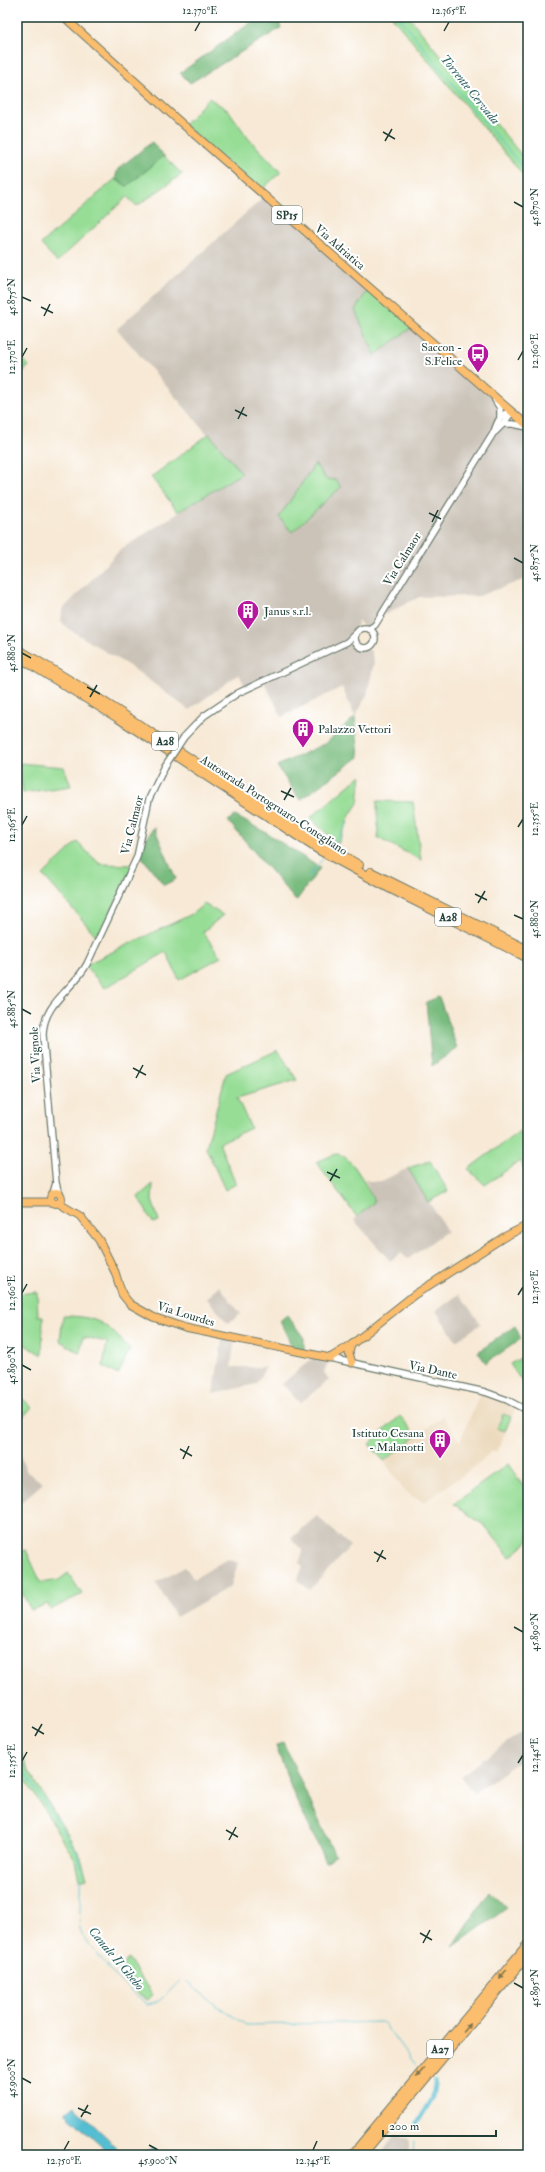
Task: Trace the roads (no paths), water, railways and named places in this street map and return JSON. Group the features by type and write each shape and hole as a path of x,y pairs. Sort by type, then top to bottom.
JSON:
{"highway":[{"name":"Autostrada Portogruaro-Conegliano","path":"17,649 121,712 308,840"},
{"name":"Autostrada Portogruaro-Conegliano","path":"17,656 118,718 308,840 528,958"},
{"name":"Autostrada Portogruaro-Conegliano","path":"369,874 528,950"},
{"name":"A27","path":"352,2155 528,1944"},
{"name":"A27","path":"362,2155 528,1956"}],"main road":[{"name":"Via Adriatica","path":"64,17 179,121 511,411"},
{"name":"SP15","path":"511,411 528,427"},
{"name":"Via Lourdes","path":"17,1202 54,1199 84,1219 99,1240 115,1272 122,1294 130,1304 153,1317 185,1328 330,1358"},
{"path":"330,1358 351,1345 414,1295 504,1237 528,1225"},
{"path":"351,1345 349,1353 352,1363"}],"street":[{"path":"493,395 500,408 500,418"},
{"path":"500,418 511,411"},
{"name":"Via Calmaor","path":"494,432 504,424 511,411"},
{"name":"Via Calmaor","path":"369,628 375,625 380,617 494,432 500,418"},
{"path":"504,424 516,424 528,427"},
{"name":"Via Calmaor","path":"374,634 380,617"},
{"path":"347,642 356,644 362,648 368,647 373,643 374,634 369,628 362,628 355,634 356,644"},
{"name":"Via Calmaor","path":"87,964 137,857 149,799 165,766 184,737 209,712 238,692 347,642 355,634"},
{"name":"Via Vignole","path":"54,1199 56,1183 43,1025 48,1012 77,980 87,964"},
{"name":"Via Dante","path":"330,1358 485,1392 507,1400 528,1411"}],"water":[{"path":"74,2106 125,2155 111,2155 65,2113"},
{"path":"153,2149 162,2155 134,2155"}],"waterway":[{"name":"Torrente Cervada","path":"399,17 473,109 528,173"},
{"path":"333,845 348,823"},
{"path":"308,878 324,857"},
{"name":"Canale Il Ghebo","path":"17,1752 23,1769 78,1855 82,1870 79,1929 82,1935 121,1982 130,1991 148,2004 159,2001 180,1981"},
{"name":"Canale Il Ghebo","path":"186,1981 216,2005 246,2025 383,2022 415,2065"},
{"name":"Canale Il Ghebo","path":"415,2127 432,2099 435,2082"},
{"name":"Canale Il Ghebo","path":"413,2155 414,2141"}],"place":[{"name":"Saccon - S.Felice","path":"478,374"},
{"name":"Janus s.r.l.","path":"248,630"},
{"name":"Palazzo Vettori","path":"303,748"},
{"name":"Istituto Cesana - Malanotti","path":"440,1460"}]}
